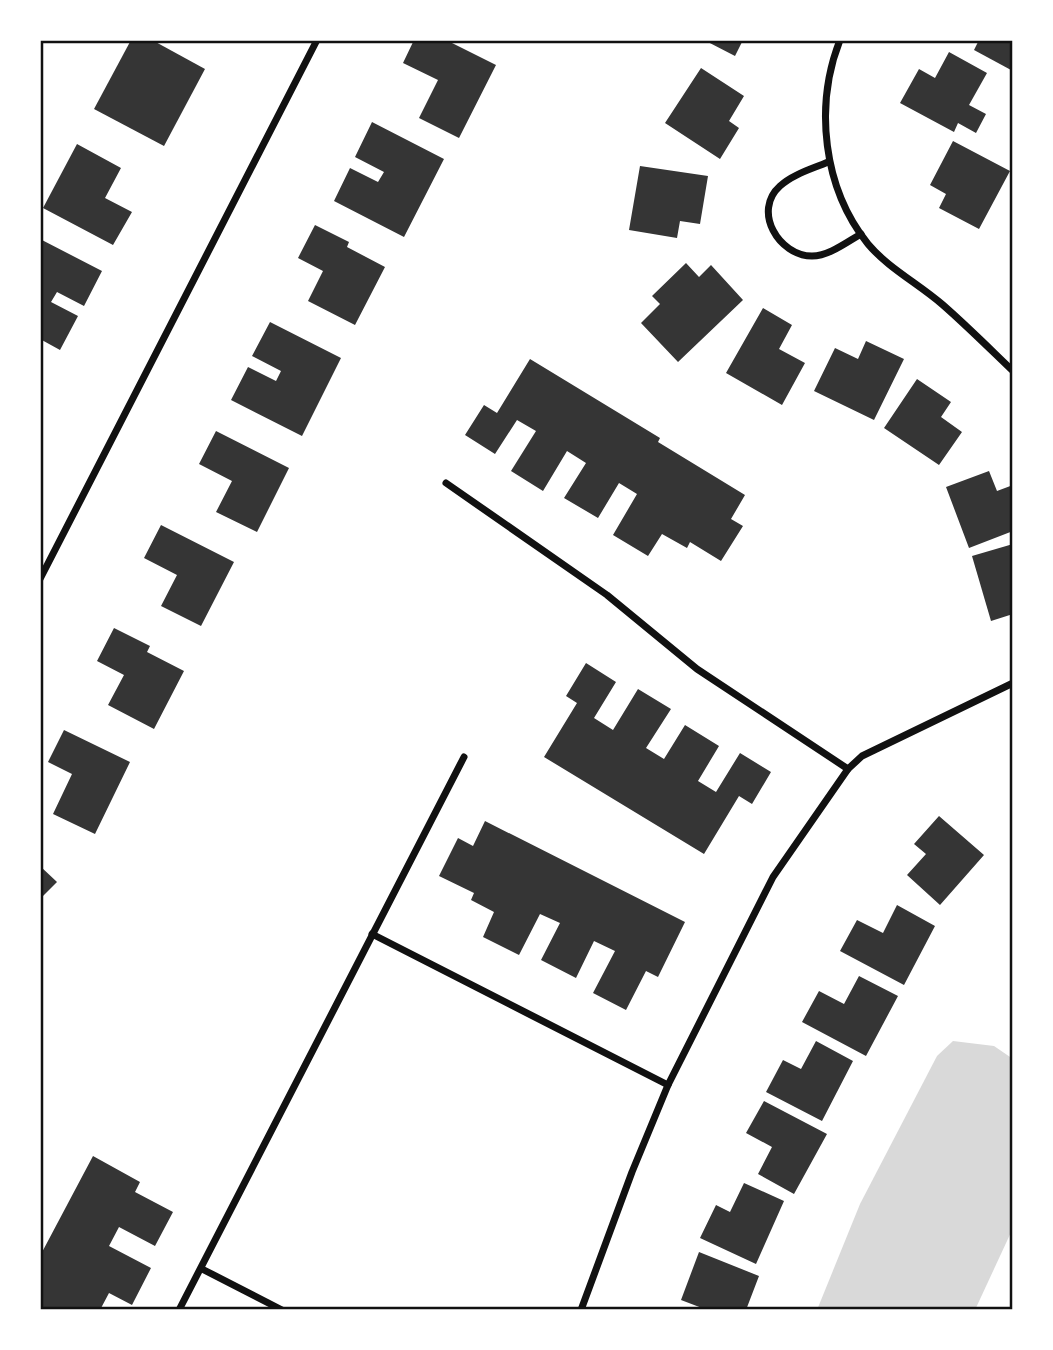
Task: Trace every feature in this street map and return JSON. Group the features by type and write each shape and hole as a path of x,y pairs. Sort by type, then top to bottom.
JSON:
{"street":[{"path":"40,579 317,40"},
{"path":"840,40 827,83 828,162 841,197 869,245 942,304 1013,372"},
{"path":"828,162 789,179 777,188 771,200 771,227 787,249 814,256 827,253 862,234"},
{"path":"446,483 607,595 697,669 848,769"},
{"path":"581,1310 632,1172 668,1085 773,877 848,769 862,756 1013,683"},
{"path":"179,1310 464,757"},
{"path":"372,934 668,1085"},
{"path":"202,1269 282,1310"}],"shaded area":[{"path":"953,1041 994,1046 1013,1059 1013,1228 975,1310 817,1310 860,1204 937,1056"}],"building":[{"path":"131,40 152,40 205,69 164,146 94,109"},
{"path":"414,40 446,40 496,65 459,138 419,118 438,80 403,63"},
{"path":"704,40 743,40 735,56"},
{"path":"979,40 1013,40 1011,70 974,50"},
{"path":"949,52 987,73 969,105 986,114 976,133 958,123 954,132 900,103 919,69 935,78"},
{"path":"701,68 744,96 729,121 739,128 720,159 665,123"},
{"path":"372,122 444,159 404,237 334,201 350,168 378,182 384,172 355,157"},
{"path":"953,141 1010,171 979,229 939,208 946,194 930,185"},
{"path":"77,144 121,168 105,198 132,212 113,245 43,208"},
{"path":"640,166 708,176 700,224 680,221 677,238 629,230"},
{"path":"315,225 349,242 347,247 385,267 355,325 308,301 323,271 298,258"},
{"path":"40,239 102,271 84,306 57,292 51,302 78,316 60,350 40,339"},
{"path":"686,263 699,277 711,265 743,300 678,362 641,323 660,304 652,296"},
{"path":"763,308 792,325 779,349 805,363 782,405 726,373"},
{"path":"270,322 341,358 302,436 231,400 248,367 276,381 281,371 252,356"},
{"path":"866,341 904,359 874,420 814,391 835,348 858,359"},
{"path":"530,359 660,438 658,442 745,495 731,519 743,526 721,561 690,542 687,548 662,534 648,556 613,535 637,494 619,483 598,518 564,498 586,463 567,451 543,491 511,471 536,431 517,420 495,454 465,435 484,405 497,413"},
{"path":"917,379 951,402 941,417 962,432 939,465 884,428"},
{"path":"216,431 289,468 257,532 216,512 232,481 199,464"},
{"path":"989,471 997,491 1013,485 1013,531 969,548 946,487"},
{"path":"161,525 234,562 201,626 161,606 177,575 144,558"},
{"path":"1013,544 1013,614 991,621 972,556"},
{"path":"114,628 150,646 147,652 184,671 154,729 108,705 124,675 97,661"},
{"path":"586,663 616,682 594,718 613,730 638,689 671,709 646,748 664,759 685,725 719,746 698,781 716,792 740,753 771,772 752,804 739,796 704,854 544,757 577,703 566,696"},
{"path":"64,730 130,762 95,834 53,814 72,774 48,762"},
{"path":"939,816 984,855 940,905 907,875 926,854 914,844"},
{"path":"485,821 685,922 658,977 646,971 626,1010 593,993 615,951 594,941 576,978 541,960 560,923 540,914 519,955 483,937 494,912 471,900 474,893 439,876 458,838 473,846"},
{"path":"40,866 57,882 40,899"},
{"path":"897,905 935,926 904,985 840,951 857,920 883,933"},
{"path":"859,976 898,996 866,1056 802,1022 819,991 844,1004"},
{"path":"816,1041 853,1061 822,1121 766,1092 783,1060 801,1069"},
{"path":"764,1101 827,1134 794,1194 758,1174 772,1147 746,1133"},
{"path":"93,1156 140,1182 135,1192 173,1212 155,1246 119,1227 109,1246 151,1268 132,1305 109,1293 100,1310 40,1310 40,1256"},
{"path":"744,1183 784,1201 756,1264 700,1238 716,1205 730,1212"},
{"path":"699,1252 759,1276 746,1310 701,1310 702,1308 681,1300"}]}
